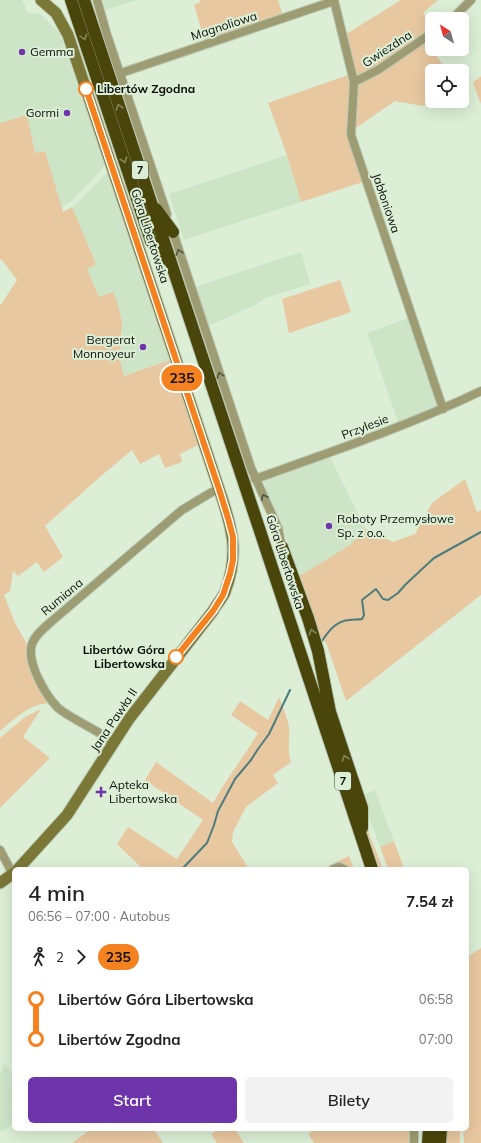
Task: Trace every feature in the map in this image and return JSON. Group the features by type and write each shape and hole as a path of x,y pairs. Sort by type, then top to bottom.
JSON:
{"highway":[{"name":"Góra Libertowska","path":"71,0 151,241 171,263"},
{"name":"Góra Libertowska","path":"84,0 371,867"},
{"path":"149,198 173,232"},
{"name":"7","path":"282,547 308,618 318,651 330,712 362,808 361,837"},
{"path":"428,1143 429,1131"},
{"path":"440,1131 440,1143"}],"street":[{"name":"Góra Libertowska","path":"41,0 56,13 68,35 219,489"},
{"name":"Góra Libertowska","path":"98,0 107,35 167,214"},
{"path":"459,12 471,0"},
{"name":"Magnoliowa","path":"121,73 334,1"},
{"name":"Jabłoniowa","path":"334,1 354,82 351,135 443,409"},
{"name":"Gwiezdna","path":"354,82 378,70 425,38"},
{"name":"Góra Libertowska","path":"173,232 255,479 278,528 282,547"},
{"name":"Przylesie","path":"255,479 370,438 481,392"},
{"name":"Jana Pawła II","path":"20,867 67,815 148,693 213,611 224,593 232,569 233,541 230,522 219,489"},
{"name":"Rumiana","path":"113,744 98,731 58,708 43,687 32,663 32,642 51,622 182,510 219,489"},
{"path":"0,850 12,868"},
{"name":"Jana Pawła II","path":"0,884 12,875"},
{"path":"414,1131 414,1143"}],"shaded area":[{"path":"0,0 22,0 28,13 41,14 60,34 104,161 104,167 71,202 61,207 45,151 35,153 0,123"},
{"path":"103,0 138,0 105,10"},
{"path":"200,0 278,0 283,16 205,42 194,5 201,2"},
{"path":"401,0 438,0 423,13 425,15 425,37 354,82 343,36"},
{"path":"425,42 425,56 436,56 442,64 425,64 425,105 395,101 353,130 356,87"},
{"path":"348,75 351,90 347,135 363,182 301,202 287,155 268,103"},
{"path":"481,76 481,104 473,83"},
{"path":"27,115 35,153 45,151 63,212 72,207 96,264 87,269 99,297 113,292 117,301 122,322 120,360 124,376 170,360 198,445 180,454 182,462 165,468 159,454 140,464 132,450 45,526 63,557 44,572 37,562 18,576 13,571 10,591 4,595 15,623 27,644 29,665 33,676 51,703 30,708 0,731 0,306 17,280 0,259 0,123"},
{"path":"287,155 301,202 184,240 169,194"},
{"path":"108,172 170,360 124,376 120,360 123,334 99,297 87,269 96,264 72,208"},
{"path":"301,252 310,284 265,298 255,305 208,326 195,287"},
{"path":"340,280 351,312 289,333 282,299"},
{"path":"409,318 439,407 399,424 367,333"},
{"path":"330,457 366,529 350,545 299,577 284,531 264,483 266,479"},
{"path":"465,479 477,512 481,510 481,595 346,701 327,645 313,626 295,579 350,545 366,529 393,542 415,534 432,503"},
{"path":"279,697 289,727 289,749 291,762 273,775 278,783 246,807 233,832 232,842 248,867 141,867 117,844 128,827 177,859 203,820 145,780 156,762 213,803 258,733 231,715 240,701 268,720"},
{"path":"41,709 23,737 50,758 0,808 0,738 25,717"},
{"path":"375,790 394,841 380,847 361,796"},
{"path":"357,797 382,867 377,867 354,798"},
{"path":"394,841 403,867 387,867 380,847"},
{"path":"349,856 353,867 346,867 334,863"},
{"path":"481,948 481,1143 464,1143 463,1131 469,1131 469,956"},
{"path":"4,1064 12,1073 12,1125 0,1132 0,1073"},
{"path":"88,1131 155,1131 163,1143 72,1143"},
{"path":"215,1131 236,1131 244,1143 217,1143 211,1134"},
{"path":"312,1131 409,1131 409,1143 314,1143 308,1134"},
{"path":"447,1131 460,1131 460,1143 446,1143"}],"waterway":[{"path":"320,644 336,625 344,621 362,619 364,615 362,600 376,589 383,599 388,600 398,593 434,558 481,532"},
{"path":"184,867 207,843 218,811 235,779 251,760 269,734 290,690"}],"bus line":[{"name":"235","path":"86,89 219,489 232,533 233,560 224,593 213,611 176,657"}],"place":[{"name":"Gemma","path":"22,52"},
{"name":"Libertów Zgodna","path":"86,89"},
{"name":"Gormi","path":"67,113"},
{"name":"Bergerat Monnoyeur","path":"143,347"},
{"name":"Roboty Przemysłowe Sp. z o.o.","path":"329,526"},
{"name":"Libertów Góra Libertowska","path":"176,657"},
{"name":"Apteka Libertowska","path":"101,792"}]}
